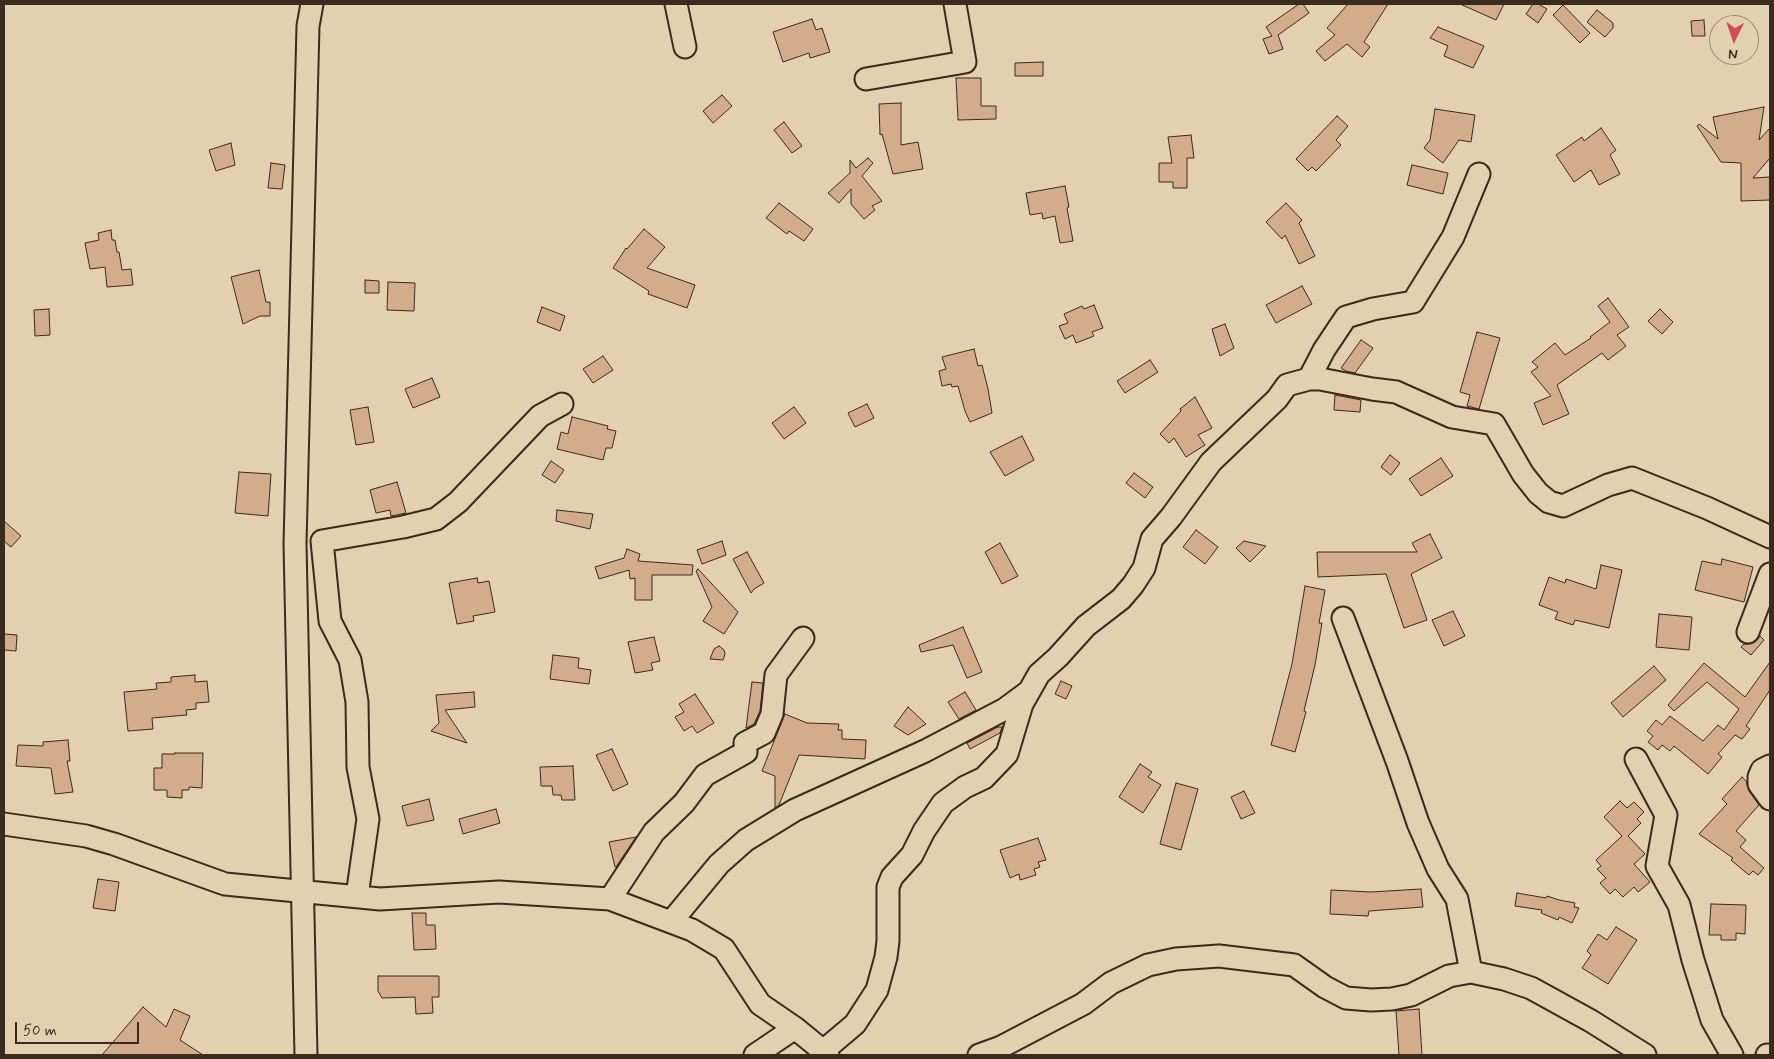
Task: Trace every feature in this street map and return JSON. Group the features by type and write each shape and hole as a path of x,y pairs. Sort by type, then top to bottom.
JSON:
{"street":[{"path":"306,1055 295,544 308,26 312,4"},
{"path":"676,4 685,47"},
{"path":"866,79 966,62 955,4"},
{"path":"1309,379 1324,350 1346,317 1373,309 1413,302 1454,237 1479,174"},
{"path":"4,824 86,836 114,844 225,884 380,899 499,892 610,899 692,930 724,949 760,1004 795,1028 825,1053 854,1024 877,990 886,957 888,941 888,887 892,877 912,855 924,831 943,803 984,778 1007,754 1022,704 1039,674 1058,657 1086,626 1121,599 1133,586 1144,568 1152,539 1171,517 1211,462 1277,399 1287,385 1309,379 1396,392 1452,417 1494,424 1523,474 1549,502 1563,506 1608,484 1632,478 1707,508 1770,537"},
{"path":"357,896 368,819 358,767 357,702 350,660 330,621 322,541 403,527 436,519 458,502 540,416 562,404"},
{"path":"1748,632 1770,574"},
{"path":"1343,618 1397,761 1418,823 1438,869 1457,899 1471,972"},
{"path":"610,899 654,832 684,803 705,775 746,752 745,742 764,733 772,714 776,675 803,638"},
{"path":"671,922 719,864 746,840 795,810 925,751 1005,709 1028,692"},
{"path":"1636,759 1666,815 1657,866 1679,905 1712,1020 1732,1055"},
{"path":"1770,766 1762,770 1759,784 1770,799"},
{"path":"979,1055 1001,1047 1083,1004 1111,983 1148,965 1176,959 1219,956 1294,965 1325,988 1346,998 1371,1000 1392,999 1411,994 1449,976 1471,972 1531,988 1592,1021 1645,1055"},
{"path":"755,1055 795,1028"}],"building":[{"path":"1299,4 1303,4 1309,13 1278,35 1283,49 1269,54 1263,39 1272,36 1266,27"},
{"path":"1348,4 1388,4 1364,42 1370,47 1362,57 1347,44 1325,61 1316,51 1335,35 1327,28"},
{"path":"1460,4 1504,4 1496,20"},
{"path":"1533,4 1538,4 1547,9 1538,23 1526,14"},
{"path":"1563,5 1590,33 1580,43 1553,15"},
{"path":"1597,10 1613,23 1613,28 1605,37 1587,22"},
{"path":"812,19 816,30 822,28 830,52 810,58 809,53 783,62 773,32"},
{"path":"1704,20 1705,36 1692,36 1691,21"},
{"path":"1438,27 1484,46 1473,68 1444,56 1448,46 1430,38"},
{"path":"1043,62 1043,76 1015,76 1015,63"},
{"path":"956,78 981,78 981,106 996,106 996,119 958,120"},
{"path":"722,95 732,106 713,123 703,111"},
{"path":"901,103 901,145 918,142 923,169 893,174 882,134 880,135 879,104"},
{"path":"1764,107 1759,140 1770,128 1770,158 1753,178 1770,177 1770,200 1741,201 1741,163 1721,162 1697,126 1699,124 1718,139 1713,117"},
{"path":"1435,109 1475,115 1471,142 1459,140 1443,163 1424,148 1430,140"},
{"path":"1337,116 1348,126 1336,140 1341,145 1316,171 1312,167 1308,171 1296,159"},
{"path":"784,122 802,146 792,153 774,130"},
{"path":"1601,128 1616,150 1610,155 1620,174 1599,185 1591,170 1574,182 1556,155 1582,137 1584,141"},
{"path":"1191,135 1194,158 1187,158 1187,188 1173,188 1173,182 1159,182 1159,163 1172,163 1168,137"},
{"path":"231,143 235,165 216,171 209,150"},
{"path":"868,158 873,163 862,176 882,201 872,206 875,210 864,219 851,204 851,189 839,203 828,193 850,173 850,160 856,168"},
{"path":"271,163 285,165 282,189 268,188"},
{"path":"1412,165 1448,173 1443,194 1407,185"},
{"path":"1065,186 1073,241 1060,243 1055,216 1043,219 1042,213 1030,215 1026,193"},
{"path":"779,203 813,229 804,241 789,231 787,234 766,218"},
{"path":"1286,203 1302,220 1299,223 1315,256 1299,264 1285,235 1282,239 1266,222"},
{"path":"644,229 665,247 647,268 695,285 687,308 648,294 649,291 613,268 626,248"},
{"path":"111,230 112,240 115,240 117,252 119,252 122,270 131,269 133,285 107,287 105,267 90,269 85,243 99,240 98,233"},
{"path":"259,270 266,302 270,302 270,316 260,316 243,324 231,277"},
{"path":"365,280 379,281 379,293 365,293"},
{"path":"388,282 415,283 414,311 387,310"},
{"path":"1302,286 1312,304 1276,323 1266,305"},
{"path":"1608,298 1629,327 1617,335 1626,346 1608,360 1602,353 1557,385 1569,414 1543,425 1534,403 1551,396 1531,372 1538,367 1532,362 1555,343 1565,355 1591,338 1610,322 1598,306"},
{"path":"1094,305 1103,328 1092,332 1094,336 1076,343 1073,335 1065,339 1059,326 1068,323 1064,314 1082,306 1084,309"},
{"path":"542,307 565,316 560,331 537,322"},
{"path":"49,309 50,335 35,336 34,310"},
{"path":"1660,309 1673,322 1662,334 1648,321"},
{"path":"1225,324 1234,348 1220,356 1212,329"},
{"path":"1477,332 1500,338 1479,409 1467,406 1470,395 1460,392"},
{"path":"1361,340 1373,348 1355,373 1346,371 1341,368"},
{"path":"974,349 978,366 982,365 992,413 970,422 958,386 952,387 951,384 942,386 939,371 946,369 942,357"},
{"path":"603,356 613,370 593,383 583,369"},
{"path":"1150,360 1158,372 1125,393 1117,381"},
{"path":"432,378 440,397 413,408 405,389"},
{"path":"1335,395 1361,400 1360,412 1334,410"},
{"path":"1195,397 1212,428 1198,435 1205,445 1186,457 1174,438 1169,443 1160,434 1181,411 1180,409"},
{"path":"867,404 874,418 855,427 848,413"},
{"path":"368,407 374,442 356,445 350,410"},
{"path":"794,407 806,423 784,439 772,423"},
{"path":"572,417 608,426 607,429 616,431 612,448 606,448 603,460 557,449 561,432 568,434"},
{"path":"1022,436 1034,460 1005,476 990,452"},
{"path":"1390,455 1400,463 1391,475 1381,467"},
{"path":"1441,458 1453,476 1421,496 1409,479"},
{"path":"551,461 564,470 555,483 542,475"},
{"path":"239,472 271,474 268,516 235,513"},
{"path":"1134,473 1153,487 1145,498 1126,483"},
{"path":"397,482 406,513 391,516 390,510 376,513 370,490"},
{"path":"557,510 593,514 590,529 556,521"},
{"path":"4,521 21,536 11,547 4,541"},
{"path":"1196,530 1218,547 1205,564 1183,547"},
{"path":"1430,534 1442,558 1411,574 1427,620 1404,628 1386,574 1318,577 1317,552 1417,552 1412,543"},
{"path":"722,541 726,555 702,564 697,550"},
{"path":"1244,541 1266,546 1250,562 1236,548"},
{"path":"1000,543 1018,576 1002,584 985,552"},
{"path":"627,549 640,554 638,561 693,565 692,575 652,575 652,600 635,600 635,578 630,579 629,570 599,579 595,567 624,558"},
{"path":"747,552 764,583 751,593 733,559"},
{"path":"1722,559 1753,567 1744,602 1695,590 1702,561 1721,565"},
{"path":"1601,565 1622,570 1609,628 1575,620 1573,625 1555,619 1558,612 1539,605 1549,577 1565,583 1566,579 1596,589"},
{"path":"698,569 738,612 724,634 703,621 712,607 696,571"},
{"path":"477,578 478,583 489,581 495,612 473,616 474,621 457,624 449,583"},
{"path":"1305,586 1325,590 1319,623 1322,623 1315,665 1304,711 1306,712 1295,752 1271,745 1292,664"},
{"path":"1453,611 1465,636 1444,646 1432,620"},
{"path":"1659,614 1692,617 1689,650 1656,647"},
{"path":"963,627 982,672 967,678 953,645 921,652 919,645"},
{"path":"4,634 17,635 16,651 4,650"},
{"path":"1760,636 1764,640 1751,655 1741,647 1744,644 1755,642"},
{"path":"654,637 660,661 651,663 653,670 635,673 628,642"},
{"path":"719,646 724,650 723,660 710,659 714,649"},
{"path":"553,655 579,658 578,668 591,670 589,684 550,679"},
{"path":"1770,662 1770,690 1746,726 1750,729 1742,739 1735,735 1718,754 1722,757 1708,774 1674,746 1670,751 1662,745 1658,750 1648,742 1653,736 1647,731 1656,720 1662,725 1670,716 1703,741 1718,725 1724,730 1739,709 1707,682 1674,711 1668,705 1704,663 1745,697"},
{"path":"1654,666 1666,680 1623,717 1611,703"},
{"path":"195,675 195,682 207,681 209,702 196,703 196,709 186,710 187,715 152,718 153,729 128,731 124,692 157,689 156,683 171,682 171,677"},
{"path":"1061,681 1072,686 1066,699 1055,694"},
{"path":"752,682 763,683 760,711 754,724 746,728"},
{"path":"474,692 475,707 445,710 467,743 431,731 439,723 436,695"},
{"path":"965,692 976,710 959,719 948,702"},
{"path":"695,694 714,723 697,733 692,726 684,731 675,717 684,712 679,704"},
{"path":"908,707 926,724 908,735 894,726"},
{"path":"785,714 807,723 839,724 838,730 842,730 842,739 866,740 865,759 799,755 779,805 775,808 775,776 762,771"},
{"path":"998,727 1002,727 1000,733 970,749 967,743"},
{"path":"68,740 70,761 67,761 73,792 55,794 51,768 16,766 18,745 43,746 43,742"},
{"path":"612,749 628,784 613,791 596,755"},
{"path":"203,753 202,788 189,787 189,790 182,790 182,798 167,797 167,790 154,790 154,768 162,768 162,754"},
{"path":"1140,764 1152,772 1148,777 1161,785 1143,813 1119,797"},
{"path":"573,766 575,800 562,800 561,795 553,795 552,786 541,786 540,767"},
{"path":"1742,777 1759,805 1736,831 1746,840 1740,847 1764,868 1758,875 1753,871 1749,875 1731,860 1733,858 1699,834 1727,804 1722,799"},
{"path":"1176,783 1198,789 1181,850 1160,844"},
{"path":"1244,791 1255,813 1241,819 1231,797"},
{"path":"429,799 434,820 407,826 402,806"},
{"path":"1620,801 1627,808 1634,802 1644,812 1637,819 1641,823 1628,836 1645,854 1634,864 1650,882 1638,892 1634,887 1623,897 1615,889 1610,894 1600,883 1606,878 1597,869 1601,866 1596,860 1622,836 1604,817"},
{"path":"496,809 500,823 463,834 459,819"},
{"path":"636,837 616,867 615,867 609,842"},
{"path":"1038,838 1046,860 1038,862 1040,867 1034,869 1036,875 1020,880 1019,874 1010,878 1000,850"},
{"path":"98,879 119,882 115,911 93,908"},
{"path":"1421,889 1423,907 1369,911 1368,916 1330,914 1331,890 1371,892"},
{"path":"1517,893 1546,898 1547,896 1575,903 1574,907 1579,908 1572,923 1559,917 1558,920 1541,913 1542,910 1515,906"},
{"path":"1711,904 1746,905 1745,934 1736,933 1736,940 1721,940 1721,935 1709,935"},
{"path":"412,913 426,913 426,925 435,925 436,949 414,950"},
{"path":"1616,927 1637,940 1608,984 1582,968 1591,955 1587,951 1598,934 1607,940"},
{"path":"378,976 439,976 439,997 432,997 433,1013 416,1014 415,997 382,998 378,991"},
{"path":"143,1007 166,1027 174,1009 190,1016 180,1040 203,1055 102,1055"},
{"path":"1419,1009 1422,1055 1399,1055 1396,1011"}]}
